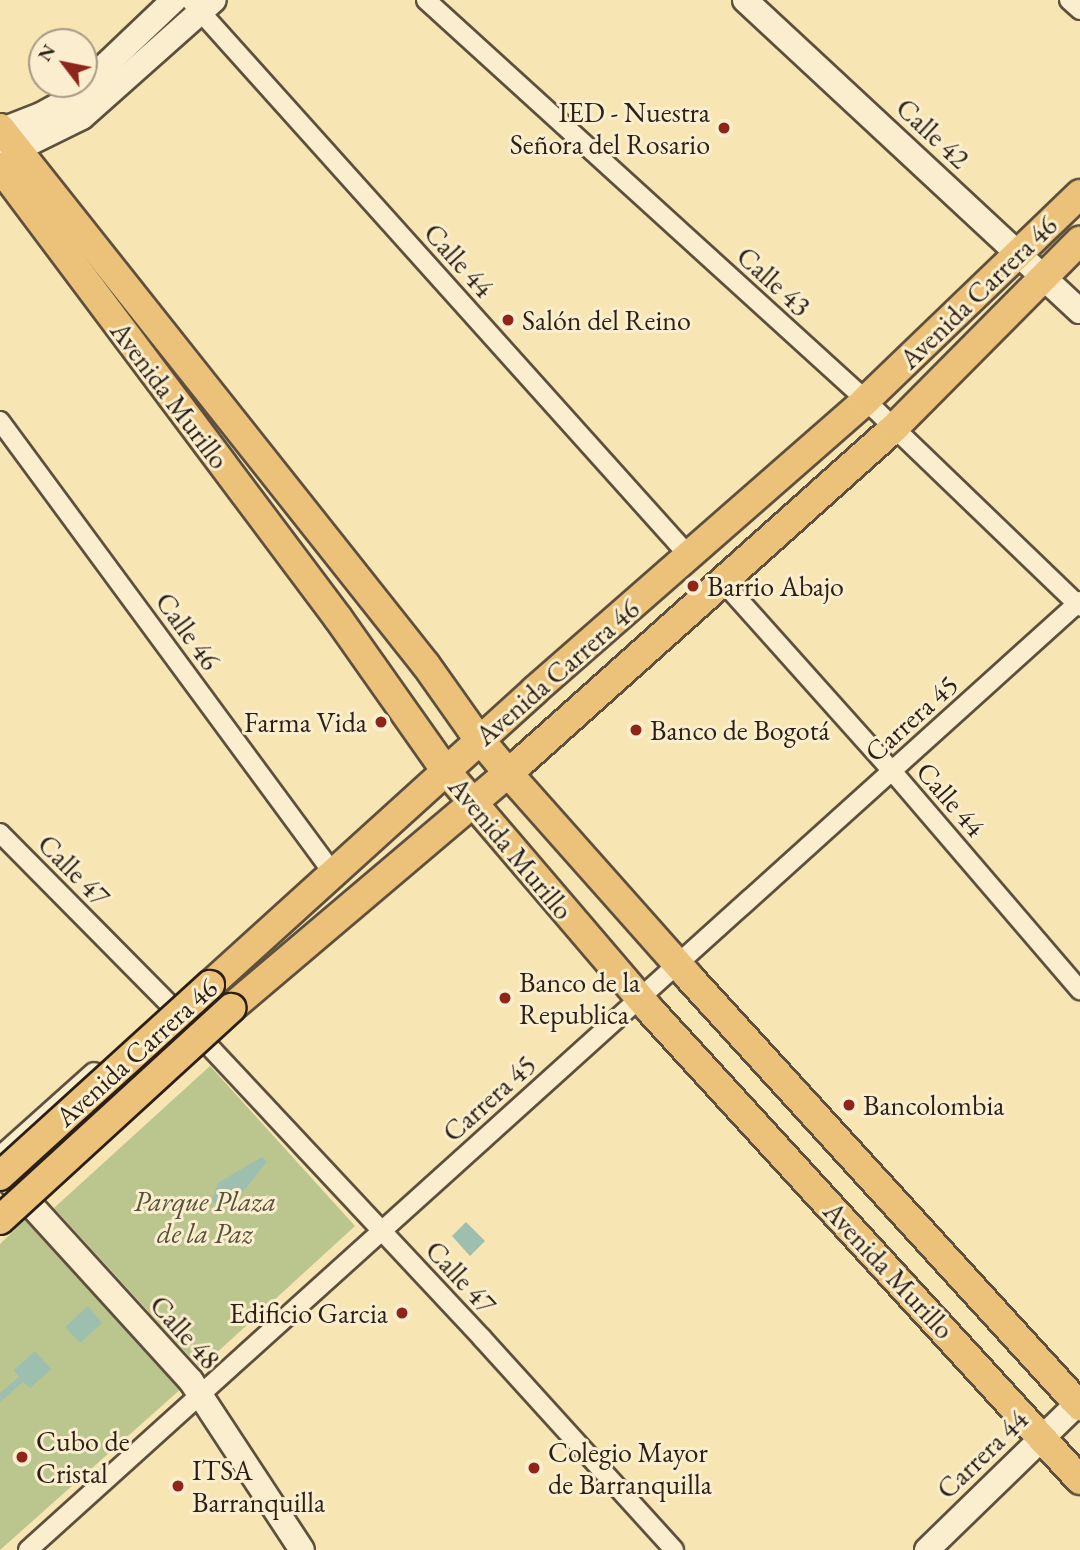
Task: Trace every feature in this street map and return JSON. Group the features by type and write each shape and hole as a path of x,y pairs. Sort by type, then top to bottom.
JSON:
{"main road":[{"name":"Avenida Murillo","path":"3,144 426,665 508,773 677,964 1079,1403"},
{"name":"Avenida Murillo","path":"3,144 446,771 639,998 1080,1480"},
{"name":"Avenida Carrera 46","path":"0,1174 480,739 866,400 1080,194"},
{"name":"Avenida Carrera 46","path":"0,1220 241,1001 442,831 894,428 1080,241"},
{"path":"442,831 471,826 501,835"}],"street":[{"path":"3,144 41,115 70,99 174,0"},
{"name":"Calle 43","path":"426,0 866,400 1079,604"},
{"name":"Calle 42","path":"744,0 1080,311"},
{"path":"1069,0 1080,10"},
{"path":"3,144 82,117 201,4"},
{"name":"Calle 44","path":"201,4 689,556"},
{"name":"Calle 46","path":"0,421 333,873"},
{"name":"Calle 44","path":"723,582 892,771 1080,990"},
{"name":"Carrera 45","path":"28,1550 1079,604"},
{"name":"Calle 47","path":"0,833 169,1004"},
{"path":"0,1156 208,968 219,976"},
{"path":"0,1237 207,1044 245,1012 241,1001"},
{"name":"Calle 47","path":"207,1044 674,1550"},
{"name":"Calle 48","path":"0,1174 201,1394 302,1550"},
{"name":"Carrera 44","path":"927,1550 1079,1403"}],"green space":[{"name":"Parque Plaza de la Paz","path":"210,1066 355,1226 200,1368 54,1208"},
{"name":"Parque Plaza de la Paz","path":"27,1218 183,1387 0,1550 0,1244"}],"shaded area":[{"path":"262,1157 267,1162 237,1199 218,1206 212,1201 218,1183"},
{"path":"466,1222 485,1241 470,1256 452,1236"},
{"path":"88,1306 102,1323 80,1343 65,1327"},
{"path":"35,1351 51,1369 30,1388 23,1382 0,1402 0,1393 19,1377 14,1370"}],"place":[{"name":"IED - Nuestra Señora del Rosario","path":"724,128"},
{"name":"Salón del Reino","path":"508,320"},
{"name":"Barrio Abajo","path":"693,586"},
{"name":"Farma Vida","path":"381,722"},
{"name":"Banco de Bogotá","path":"636,730"},
{"name":"Banco de la Republica","path":"505,998"},
{"name":"Bancolombia","path":"849,1105"},
{"name":"Edificio Garcia","path":"402,1313"},
{"name":"Cubo de Cristal","path":"22,1457"},
{"name":"Colegio Mayor de Barranquilla","path":"534,1468"},
{"name":"ITSA Barranquilla","path":"178,1486"}]}
